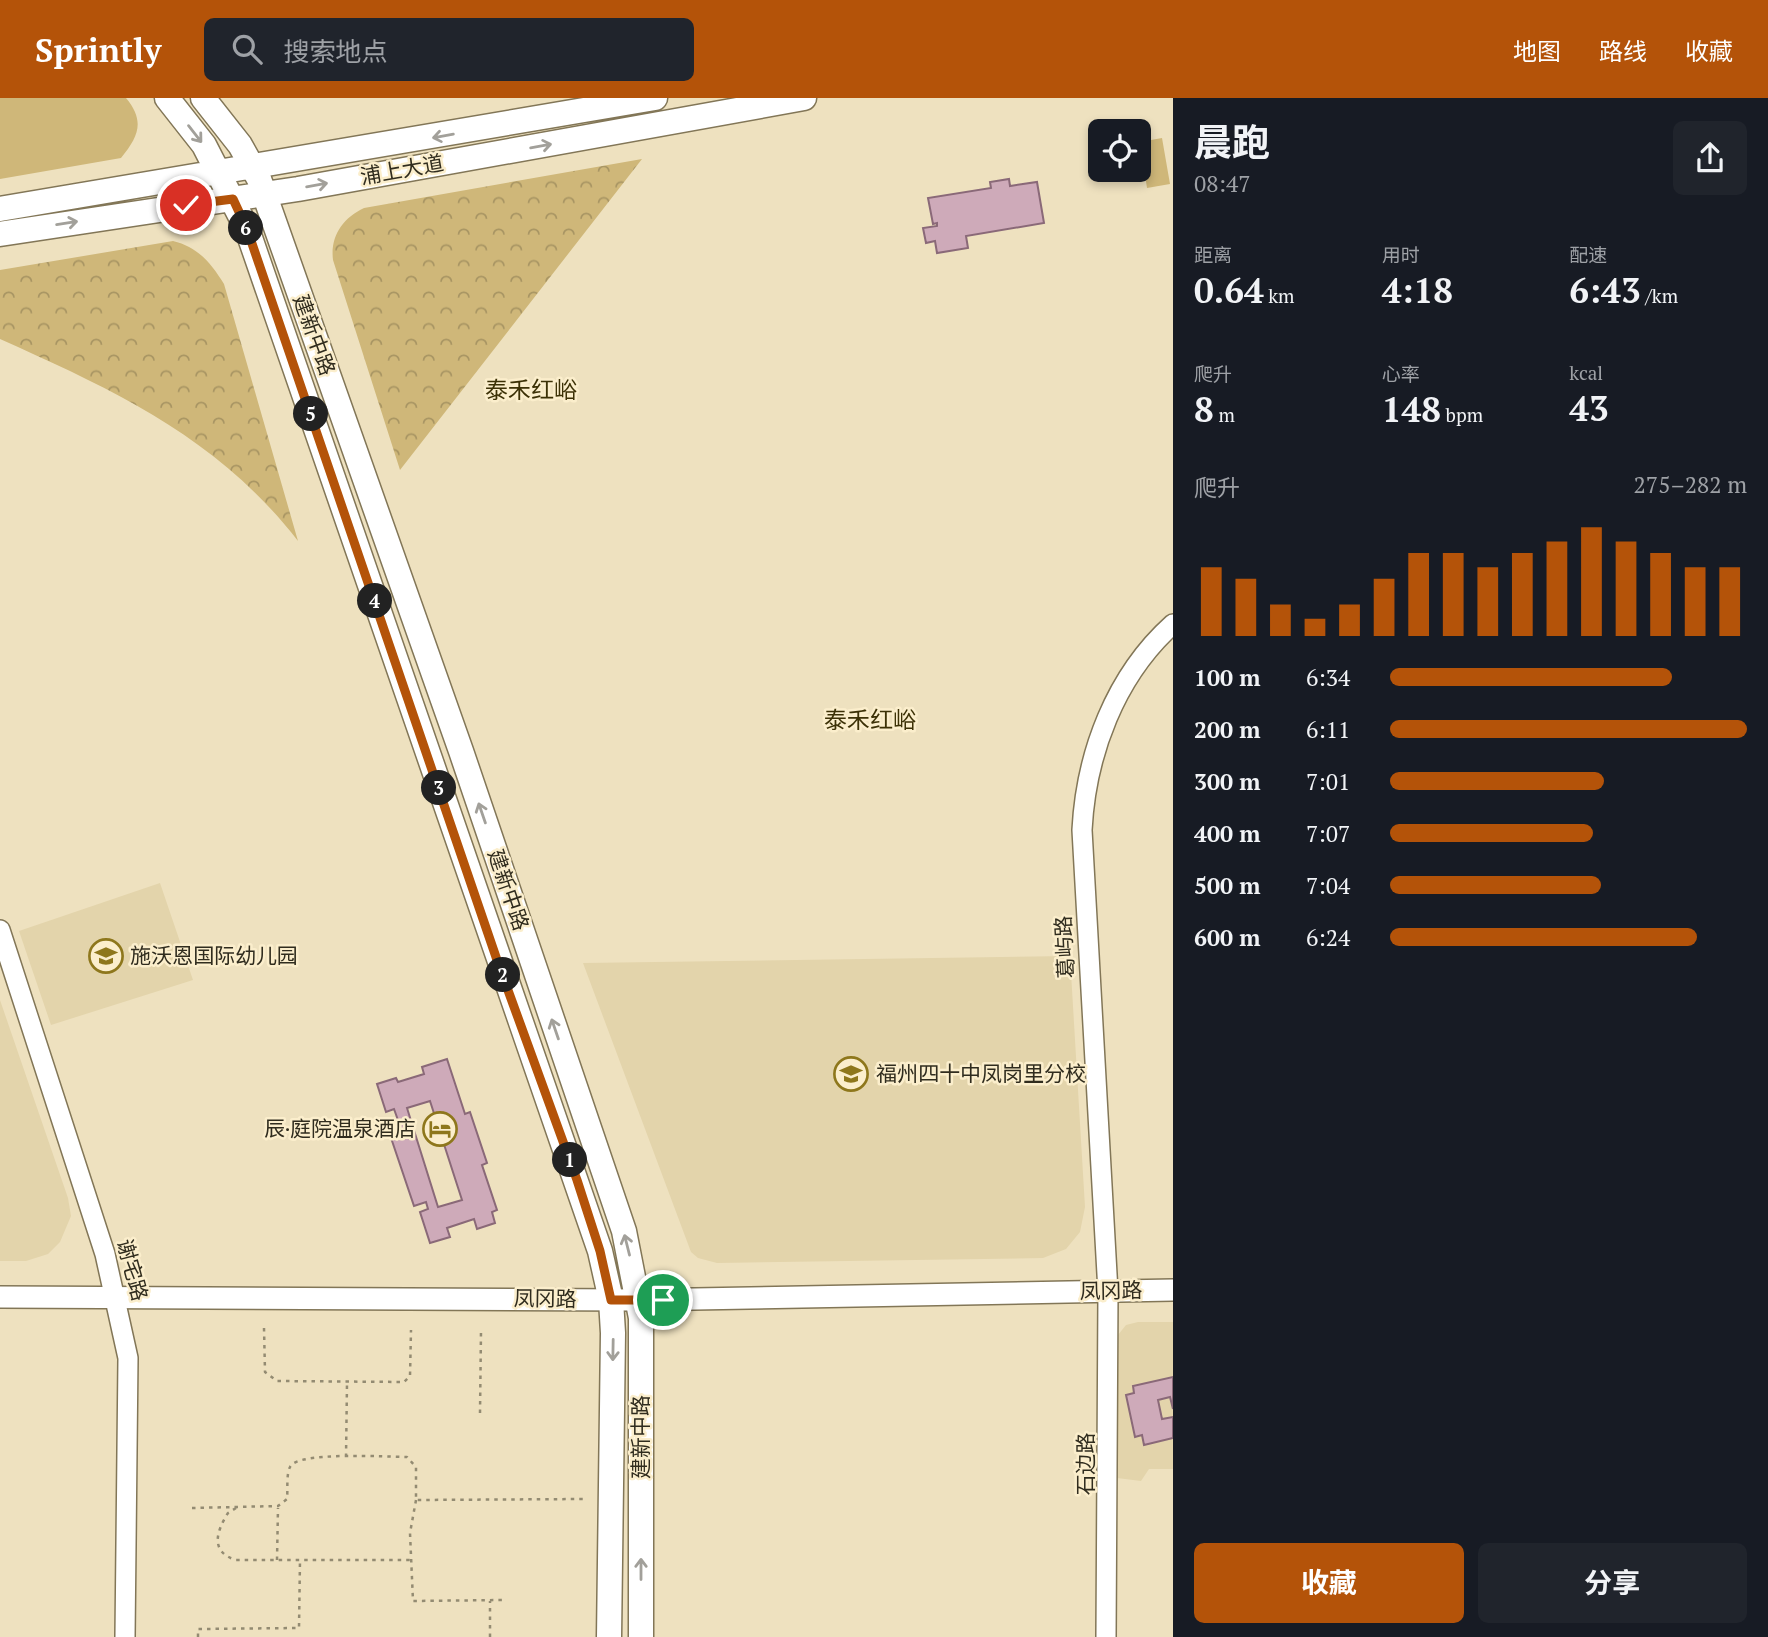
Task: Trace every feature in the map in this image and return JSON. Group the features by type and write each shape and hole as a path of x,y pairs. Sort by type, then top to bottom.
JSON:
{"main road":[{"name":"建新中路","path":"167,98 204,145 247,229 497,960 600,1251 611,1300 613,1333 608,1637"},
{"name":"建新中路","path":"203,98 254,167 457,738 624,1231 639,1300 641,1637"},
{"name":"浦上大道","path":"0,209 655,98"},
{"name":"浦上大道","path":"0,234 264,194 804,98"},
{"name":"凤冈路","path":"0,1297 639,1300 1173,1290"}],"street":[{"name":"葛屿路","path":"1108,1292 1082,830 1084,796 1095,752 1114,704 1138,665 1173,624"},
{"name":"谢宅路","path":"0,930 116,1296 128,1358 125,1637"},
{"name":"石边路","path":"1106,1637 1108,1292"}],"path":[{"path":"264,1328 265,1372 270,1378 277,1381 347,1382 404,1382 410,1376 411,1330"},
{"path":"480,1413 481,1331"},
{"path":"346,1457 347,1382"},
{"path":"192,1508 278,1506 287,1499 290,1466 295,1461 346,1457 407,1457 416,1467 416,1500 411,1524 412,1601 505,1600"},
{"path":"416,1500 584,1499"},
{"path":"278,1506 278,1560"},
{"path":"237,1508 228,1513 219,1528 218,1549 225,1557 236,1560 411,1560"},
{"path":"198,1637 198,1629 299,1628 300,1560"},
{"path":"490,1601 490,1637"}],"shaded area":[{"name":"施沃恩国际幼儿园","path":"160,883 193,980 51,1025 19,931"},
{"name":"福州四十中凤岗里分校","path":"1070,956 1085,1207 1080,1232 1066,1249 1043,1258 717,1263 698,1258 691,1252 583,963"},
{"path":"0,1000 68,1198 71,1216 60,1242 48,1254 26,1261 0,1261"},
{"path":"1138,1322 1173,1322 1173,1469 1149,1469 1141,1481 1117,1478 1118,1335 1126,1325"}],"green space":[{"path":"0,98 126,98 138,121 136,135 121,158 0,179"},
{"path":"1162,138 1170,184 1147,188 1146,182 1151,182 1151,140"},
{"path":"642,159 400,470 333,260 336,236 344,223 364,208"},
{"path":"173,241 190,247 203,257 224,284 298,541 234,473 199,446 124,399 0,339 0,270"}],"building":[{"path":"1009,179 1010,186 1037,182 1044,223 966,236 968,248 937,253 935,241 926,243 923,228 937,226 937,223 933,224 928,198 991,188 990,182"},
{"path":"447,1059 465,1114 470,1112 487,1163 482,1165 497,1210 492,1212 495,1223 477,1229 474,1219 447,1228 450,1237 430,1243 420,1212 428,1209 426,1202 414,1206 387,1126 399,1123 394,1109 386,1112 377,1084 396,1078 398,1082 424,1074 422,1067","holes":["430,1101 462,1200 438,1207 407,1108"]},
{"path":"1173,1377 1173,1409 1170,1397 1158,1400 1162,1419 1173,1417 1173,1438 1144,1445 1142,1435 1135,1437 1126,1395 1134,1393 1133,1386"}],"place":[{"name":"施沃恩国际幼儿园","path":"106,956"},
{"name":"福州四十中凤岗里分校","path":"851,1074"},
{"name":"辰·庭院温泉酒店","path":"440,1129"}],"district":[{"name":"泰禾红峪","path":"531,390"},
{"name":"泰禾红峪","path":"870,720"}],"route":[{"path":"186,205 233,199 247,229 497,960 577,1180 600,1251 611,1300 663,1300"}]}
